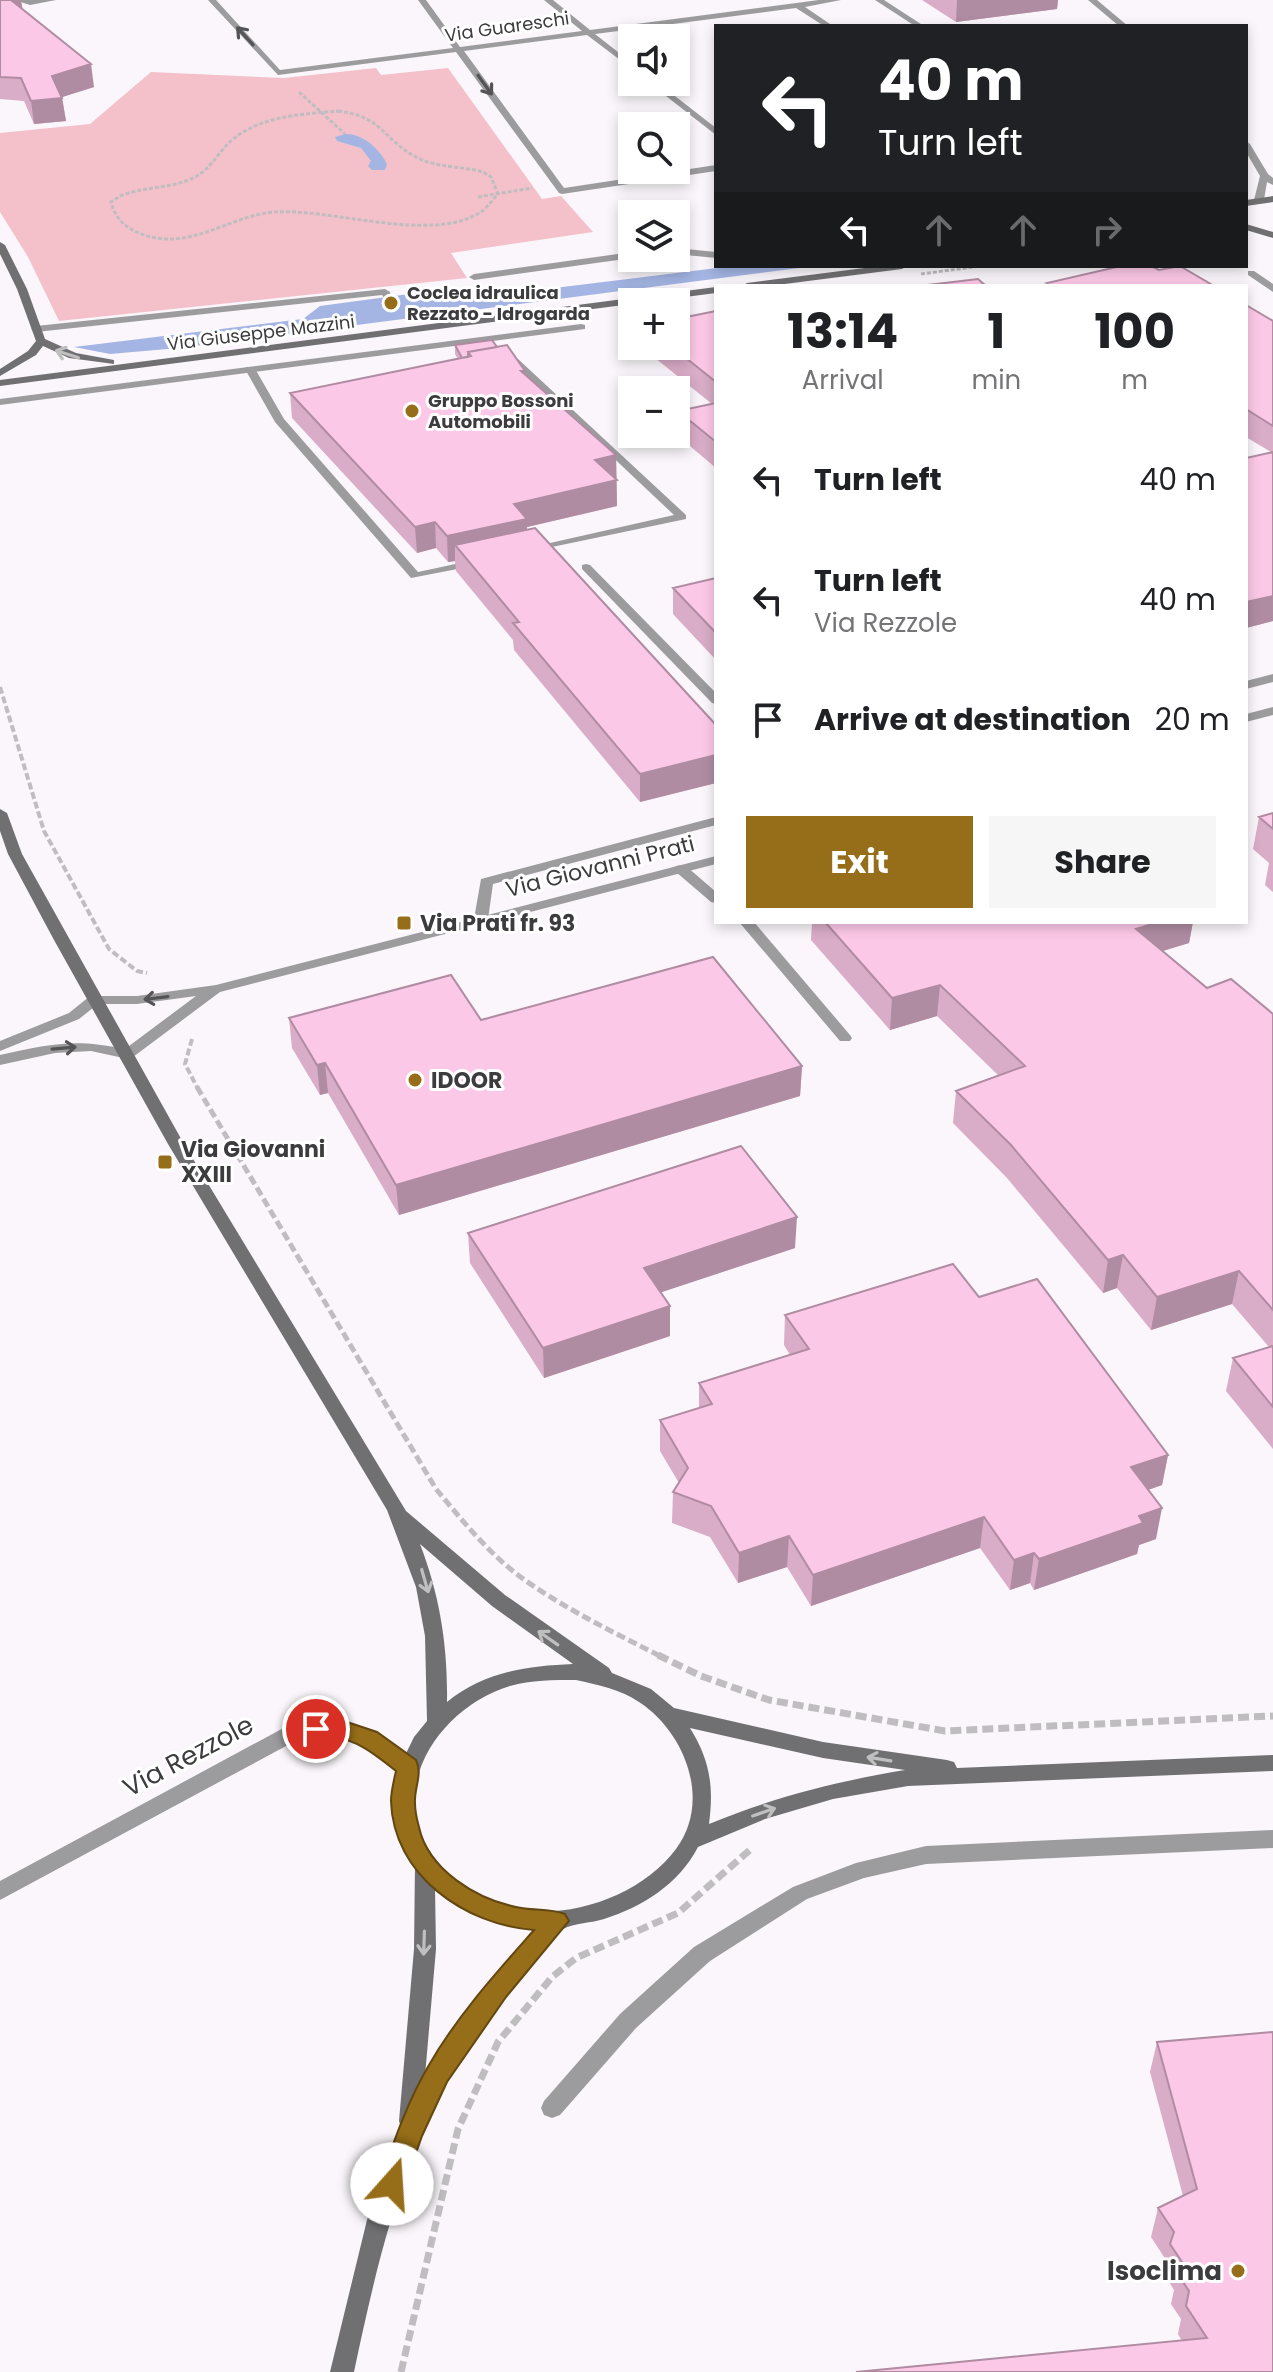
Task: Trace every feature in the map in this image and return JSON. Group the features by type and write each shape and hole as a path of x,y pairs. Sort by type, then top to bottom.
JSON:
{"street":[{"path":"18,0 26,3 52,0"},
{"path":"212,0 278,73"},
{"path":"422,0 560,188 714,168"},
{"path":"548,0 618,56"},
{"path":"749,0 762,10"},
{"name":"Via Guareschi","path":"278,73 837,0"},
{"path":"879,0 917,24"},
{"path":"1092,0 1122,24"},
{"path":"797,5 826,24"},
{"path":"670,96 714,130"},
{"path":"1248,147 1269,179 1259,200"},
{"path":"1248,203 1273,199"},
{"path":"1248,230 1273,235"},
{"path":"0,245 22,289 41,341 73,356 96,361 151,363"},
{"path":"690,252 714,255"},
{"path":"474,277 618,257"},
{"path":"799,283 885,268"},
{"path":"1251,273 1273,289"},
{"name":"Via Giuseppe Mazzini","path":"0,383 714,290"},
{"path":"36,329 385,292 389,298"},
{"path":"544,312 558,330 572,338"},
{"path":"0,402 581,327"},
{"path":"424,328 435,346"},
{"path":"0,373 32,353 41,341"},
{"path":"492,367 518,362 682,517 519,553"},
{"path":"250,369 279,420 415,576 489,560"},
{"path":"270,404 283,402"},
{"path":"586,567 714,698"},
{"path":"1248,684 1273,678"},
{"path":"1248,717 1273,711"},
{"path":"0,813 15,854 176,1144 396,1509 418,1556 433,1608 439,1662 436,1720"},
{"path":"481,919 486,882 714,822"},
{"path":"0,842 15,854"},
{"name":"Via Giovanni Prati","path":"95,999 137,1000 216,989 714,861"},
{"path":"681,869 714,897"},
{"path":"748,924 845,1038"},
{"name":"Via Giovanni Prati","path":"128,1054 216,989"},
{"path":"0,1046 74,1016 95,999"},
{"path":"0,1060 55,1048 91,1046 128,1054"},
{"path":"396,1509 432,1545 515,1615 613,1681 644,1695 669,1715 690,1742 701,1774 702,1808 691,1841 670,1872 638,1897 600,1914 557,1921 518,1918 481,1907 449,1889 425,1865 408,1833 403,1800 408,1767 419,1743 436,1720 465,1698 499,1681 537,1673 576,1672 613,1681"},
{"path":"669,1715 823,1750 984,1773"},
{"name":"Via Rezzole","path":"0,1891 296,1731 335,1728 369,1739 408,1767"},
{"path":"691,1841 761,1812 833,1791 908,1778 1273,1763"},
{"path":"552,2108 628,2021 702,1954 800,1893 863,1869 926,1855 1273,1839"},
{"path":"409,2135 425,1949 425,1865"},
{"path":"342,2372 361,2287 409,2135 438,2073 474,2019 514,1968 557,1921"}],"path":[{"path":"278,73 345,134"},
{"path":"321,112 367,114 380,121 417,158 483,172 491,177 498,194 486,210 446,222 388,223 274,212 184,239 141,234 126,227 111,209 111,202 119,196 170,186 203,173 234,138 251,129 321,112"},
{"path":"478,197 560,188"},
{"path":"0,687 44,831 109,949 137,971 155,975"},
{"path":"195,1031 185,1064 192,1079 379,1394 436,1489 476,1536 521,1577 612,1632 701,1676 769,1700 845,1715 945,1731 1273,1716"},
{"path":"401,2372 458,2129 498,2042 552,1977 576,1958 678,1913 759,1844"}],"shaded area":[{"path":"376,68 381,75 448,68 542,199 561,196 593,232 451,253 467,278 59,321 28,257 0,212 0,133 90,124 151,72 284,78"}],"water":[{"path":"345,134 358,136 375,148 387,164 385,170 372,170 368,166 371,161 361,148 337,141 335,137"},
{"path":"717,268 799,268 644,288 618,288 618,291 179,348 110,354 74,347"}],"building":[{"path":"0,0 11,0 91,64 52,76 62,98 31,101 21,78 0,77"},
{"path":"1112,268 1183,268 1211,284 1049,284"},
{"path":"978,279 984,284 936,284"},
{"path":"1248,306 1273,321 1273,426 1248,410"},
{"path":"714,311 714,380 688,360 690,316"},
{"path":"492,340 497,347 468,352 468,357 462,358 455,345"},
{"path":"507,345 525,371 521,371 616,455 595,460 617,480 514,504 527,519 447,536 435,522 415,527 290,393 471,356 468,352"},
{"path":"714,403 714,440 690,421 690,408"},
{"path":"1273,452 1273,596 1248,602 1248,458"},
{"path":"535,528 714,723 714,756 640,774 513,623 519,622 455,545"},
{"path":"714,578 714,631 673,588"},
{"path":"1273,813 1273,829 1259,817"},
{"path":"827,924 1152,924 1136,929 1207,988 1231,979 1273,1014 1273,1310 1239,1271 1157,1297 1123,1255 1108,1260 1011,1145 956,1091 1025,1066 940,985 892,998"},
{"path":"713,957 802,1066 396,1185 325,1063 317,1065 289,1018 451,975 481,1020"},
{"path":"741,1146 797,1217 644,1268 670,1306 543,1348 468,1233"},
{"path":"953,1264 979,1297 1037,1279 1168,1455 1131,1467 1162,1508 1139,1516 1143,1523 1039,1559 1034,1553 1014,1560 984,1517 813,1575 789,1536 739,1553 711,1506 673,1492 688,1468 660,1420 712,1404 699,1383 809,1349 785,1315"},
{"path":"1273,1346 1273,1407 1233,1358"},
{"path":"1273,2032 1273,2372 856,2372 1207,2338 1186,2306 1189,2291 1179,2276 1182,2262 1170,2244 1174,2232 1158,2208 1197,2189 1157,2042"}],"waterway":[{"path":"306,326 329,311 391,303 424,299 456,307"}],"place":[{"name":"Coclea idraulica Rezzato - Idrogarda","path":"391,303"},
{"name":"Gruppo Bossoni Automobili","path":"412,411"},
{"name":"Via Prati fr. 93","path":"404,923"},
{"name":"IDOOR","path":"415,1080"},
{"name":"Via Giovanni XXIII","path":"165,1162"},
{"name":"Isoclima","path":"1238,2271"}],"route":[{"path":"316,1729 335,1728 369,1739 408,1767 403,1800 408,1833 425,1865 449,1889 481,1907 518,1918 557,1921 497,1989 438,2073 409,2135 392,2184"}]}
